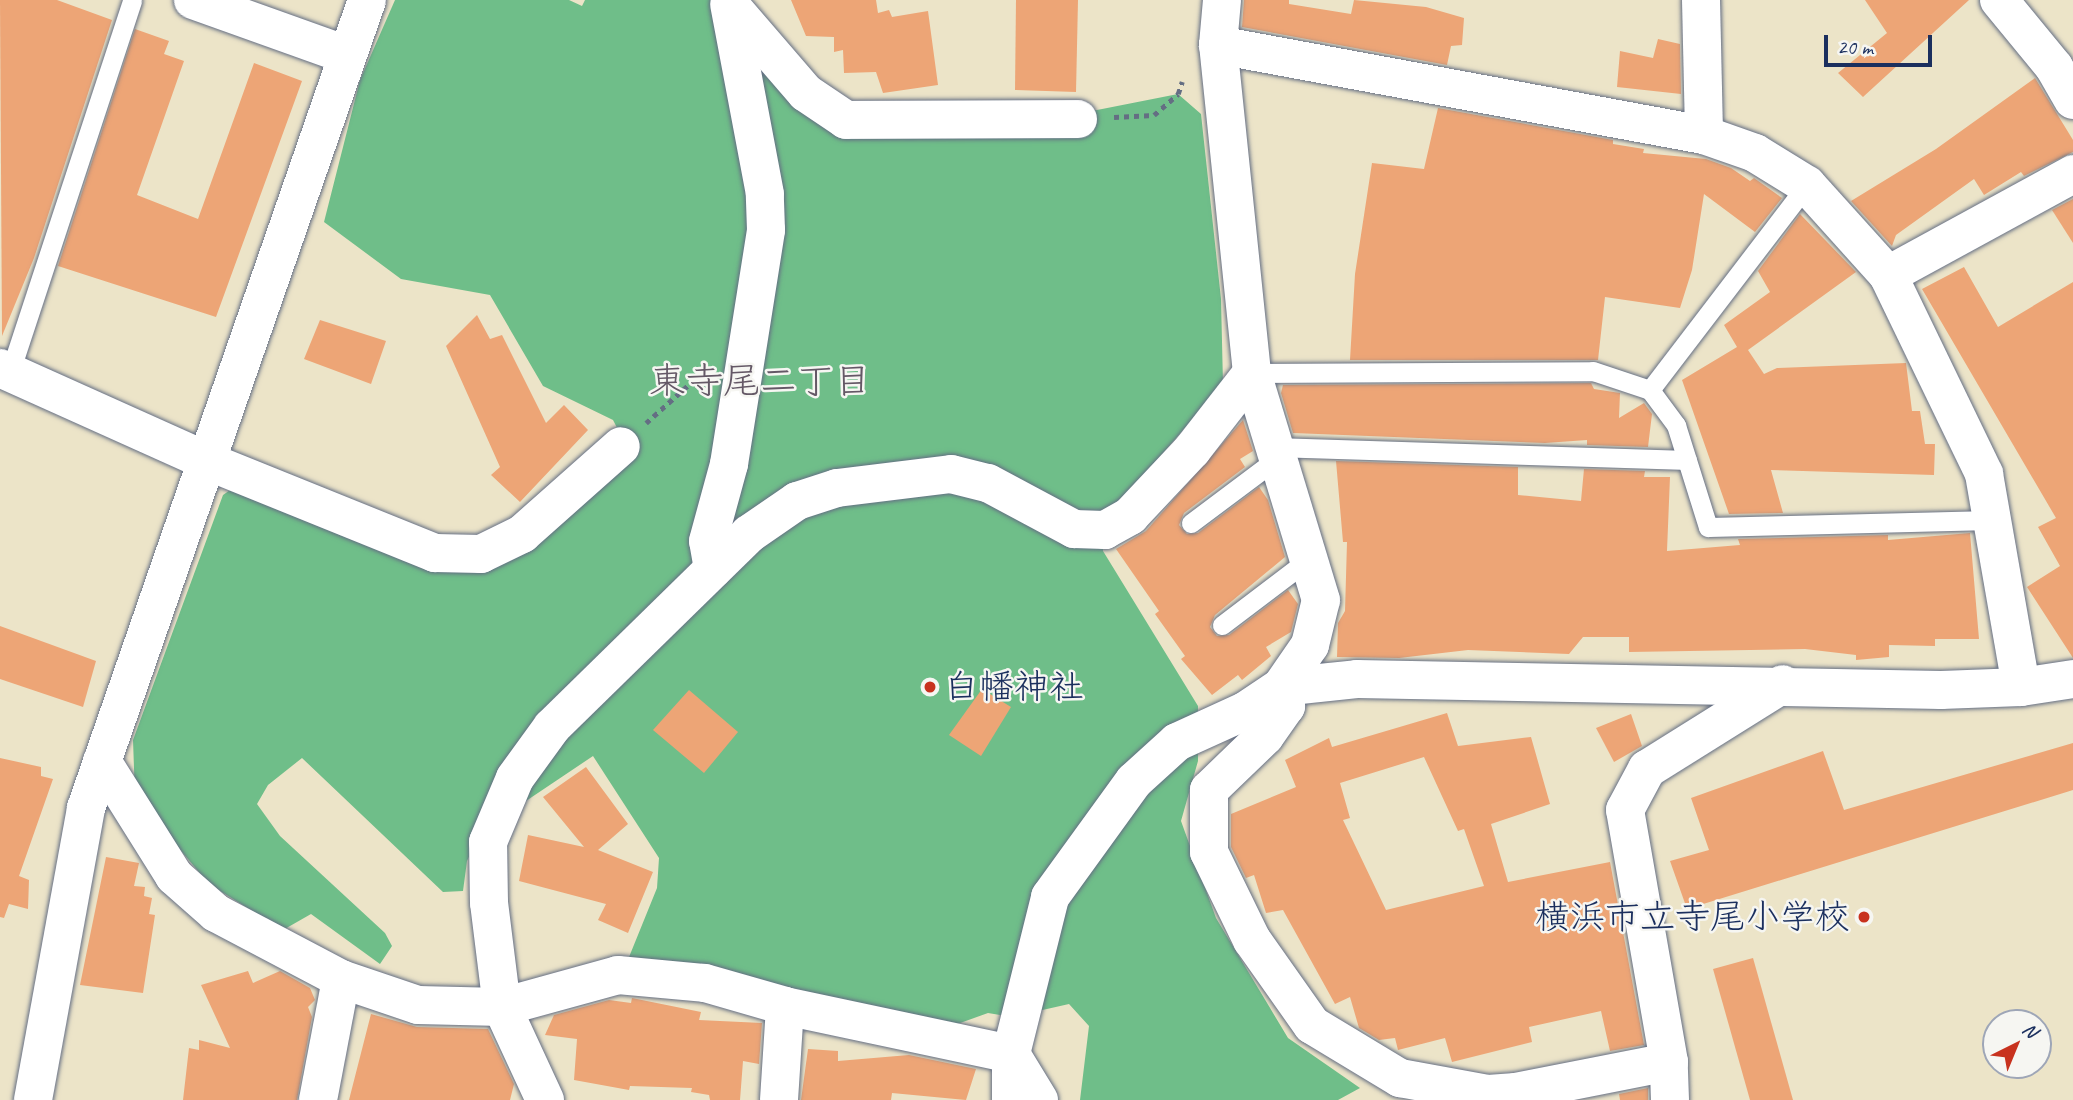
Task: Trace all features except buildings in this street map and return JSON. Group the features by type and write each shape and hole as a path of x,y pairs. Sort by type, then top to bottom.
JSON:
{"street":[{"path":"193,0 347,55"},
{"path":"33,1100 86,808 367,0"},
{"path":"1011,1100 1011,1054 1050,897 1134,781 1177,742 1245,710 1281,687 1310,645 1321,600 1252,373 1218,45 1222,0"},
{"path":"1701,0 1704,135"},
{"path":"1999,0 2054,67 2073,100"},
{"path":"728,2 806,93 846,120 1078,119"},
{"path":"713,569 708,541 729,464 765,230 765,194 728,2"},
{"path":"1218,45 1704,135 1755,153 1807,185 1888,275 1984,474 2021,687"},
{"path":"1888,275 2073,174"},
{"path":"5,370 207,461 435,553 481,554 522,534 621,446"},
{"path":"545,1100 502,1007 489,903 488,842 515,778 552,727 749,534 797,500 837,488 951,474 988,483 1074,529 1105,530 1130,516 1148,497 1252,373"},
{"path":"1281,687 1357,679 1783,684 1941,690 2021,687 2073,679"},
{"path":"1670,1100 1669,1062 1625,810 1647,769 1783,684"},
{"path":"1281,687 1286,706 1265,736 1209,790 1209,852 1252,940 1312,1026 1400,1078 1488,1094 1516,1093 1669,1062"},
{"path":"102,761 174,876 216,913 341,979 418,1005 502,1007 618,975 705,983 785,1006 1011,1054 1039,1100"},
{"path":"318,1100 341,979"},
{"path":"779,1100 785,1006"}],"lane":[{"path":"5,370 132,0"},
{"path":"1650,390 1807,185"},
{"path":"1252,373 1593,371 1650,390 1676,425 1708,527 1992,520"},
{"path":"1191,523 1276,453 1687,460"},
{"path":"1222,625 1309,559"}],"path":[{"path":"1078,119 1154,115 1178,94 1189,58 1218,45"},
{"path":"621,446 752,327"}],"green space":[{"path":"395,0 569,0 582,6 585,0 718,0 835,98 867,108 1092,111 1178,94 1201,114 1221,299 1223,384 1104,521 1103,551 1198,706 1198,761 1181,821 1216,918 1288,1038 1360,1088 1338,1100 1080,1100 1089,1026 1069,1004 1012,1017 988,1013 949,1027 627,962 657,888 659,858 593,756 526,801 489,814 467,861 463,891 443,892 302,758 268,785 257,804 280,836 385,933 392,946 380,964 311,914 283,930 209,884 135,796 133,740 223,495 233,488 470,560 629,451 613,420 543,386 490,295 401,279 324,222 360,80"}],"place":[{"name":"白幡神社","path":"930,687"},
{"name":"横浜市立寺尾小学校","path":"1864,917"}],"district":[{"name":"東寺尾二丁目","path":"760,381"}]}
